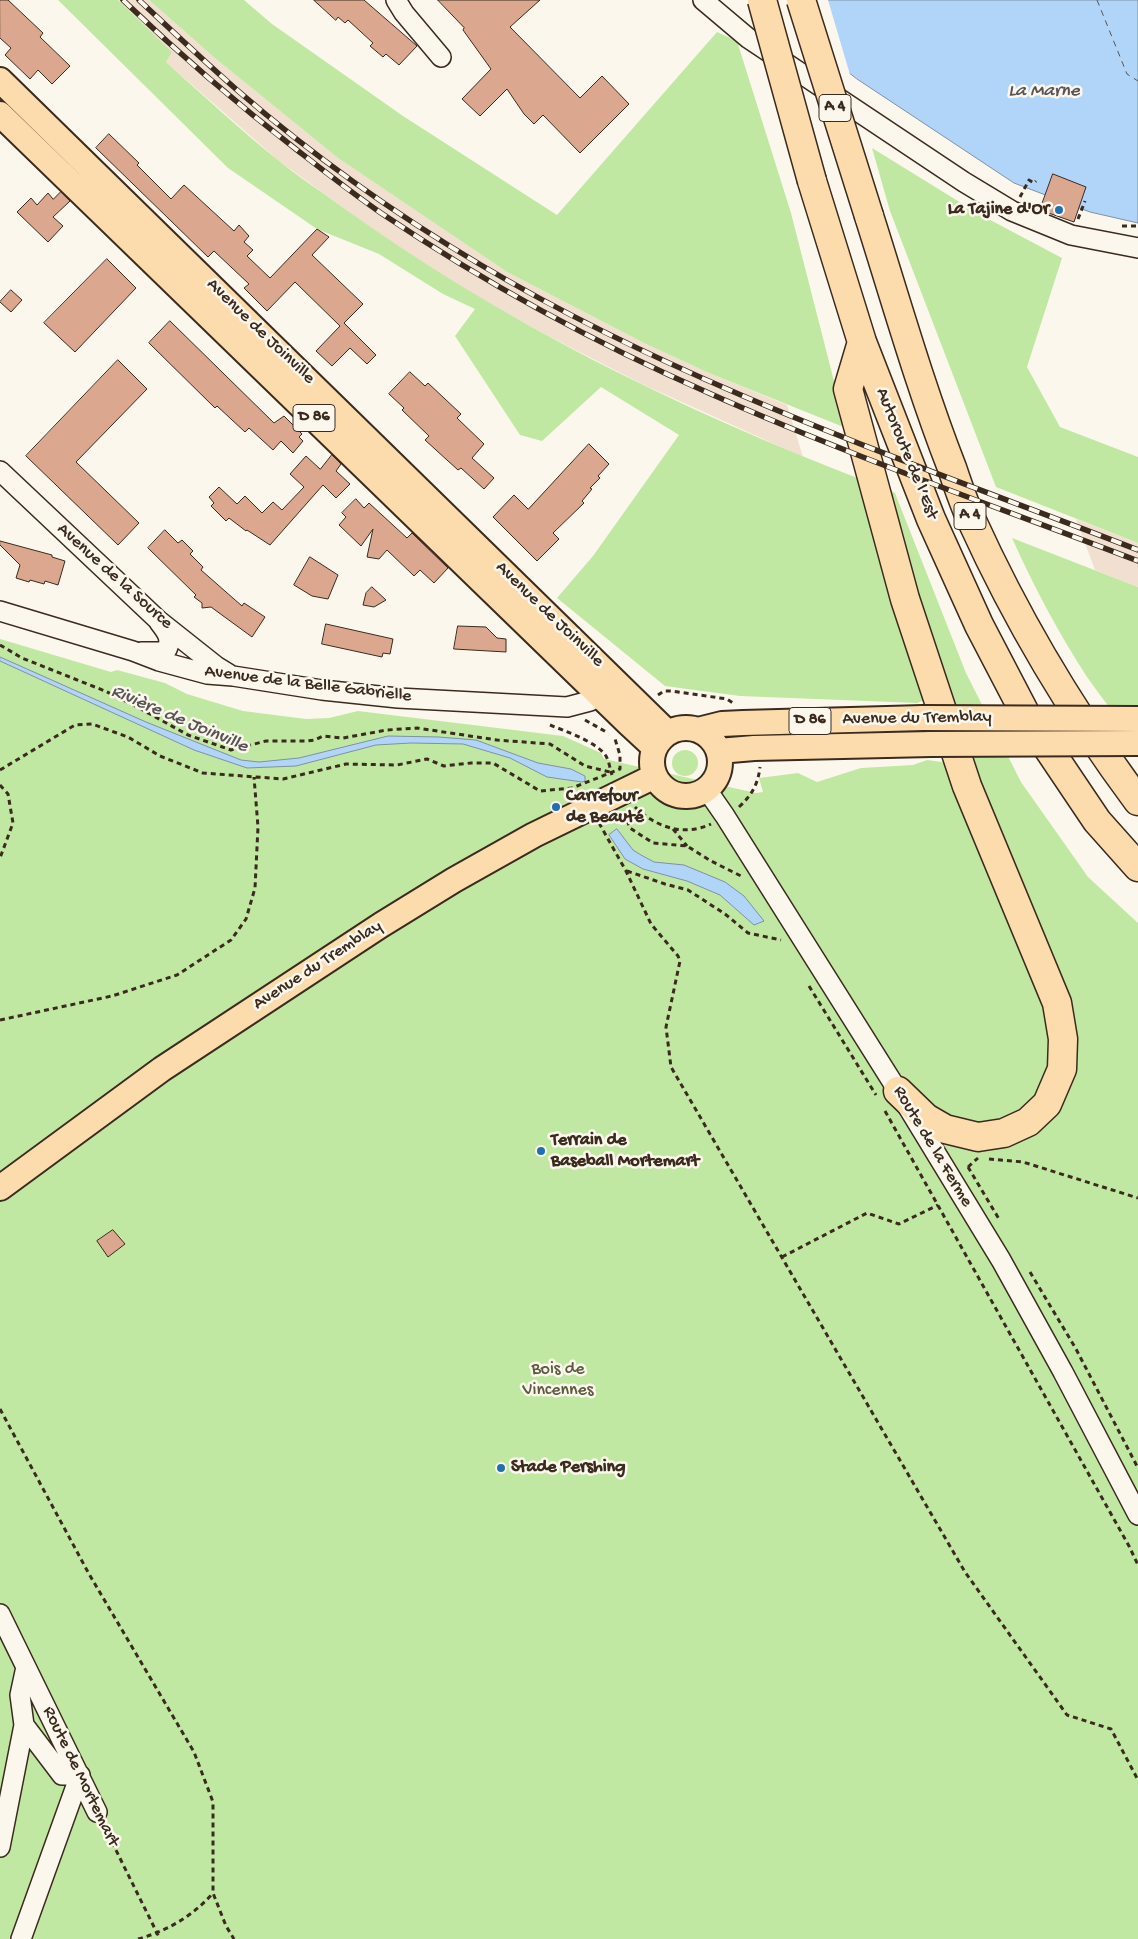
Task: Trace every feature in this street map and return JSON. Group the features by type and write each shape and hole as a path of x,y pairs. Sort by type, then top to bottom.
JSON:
{"highway":[{"name":"Autoroute de l’Est","path":"762,0 812,181 862,342 931,519 979,625 1027,717 1097,821 1138,867"},
{"name":"Autoroute de l’Est","path":"801,0 905,334 940,437 972,520 1010,601 1059,686 1138,801"},
{"path":"862,342 848,389 904,599 967,786 1057,1003 1063,1039 1062,1069 1047,1104 1028,1122 1004,1133 978,1137 945,1129 886,1097"}],"main road":[{"name":"Avenue de Joinville","path":"0,80 607,687"},
{"name":"Avenue de Joinville","path":"0,114 662,740"},
{"name":"Avenue du Tremblay","path":"698,730 722,724 743,722 923,718 1138,719"},
{"path":"678,729 698,730 714,742 719,751 720,768 718,776 707,790 698,795 678,796 664,788 655,776 652,767 662,740 678,729"},
{"name":"Avenue du Tremblay","path":"719,751 754,748 931,744 1138,743"},
{"name":"Avenue du Tremblay","path":"0,1188 162,1069 381,925 454,880 534,835 655,776"}],"street":[{"path":"396,0 404,14 441,57"},
{"path":"702,0 748,38 964,182 1012,211 1071,235 1138,248"},
{"name":"Avenue de la Source","path":"0,472 158,620 216,666 232,676"},
{"name":"Avenue de la Belle Gabrielle","path":"0,611 133,651 159,661 207,674 341,692 567,707 590,701 607,687"},
{"path":"133,651 158,652 166,650 170,641 158,620"},
{"name":"Route de la Ferme","path":"707,790 731,824 886,1097 1001,1260 1138,1514"},
{"name":"Route de Mortemart","path":"0,1614 97,1812"},
{"path":"0,1847 24,1725 20,1695 26,1667"},
{"path":"21,1939 80,1775 62,1775 24,1725"}],"path":[{"path":"1012,211 1029,180 1034,183 1036,180"},
{"path":"0,645 22,658 105,691 188,735 231,750 266,741 306,741 315,740 323,736 343,738 387,730 417,728 497,740 550,744 585,766 611,772"},
{"path":"660,693 671,691 727,699 733,703"},
{"path":"0,770 75,725 92,724 128,737 160,756 203,773 283,779 346,764 397,765 426,759 444,766 493,763 540,791 572,788 620,769 620,755 615,737 581,718"},
{"path":"615,737 619,732"},
{"path":"739,807 749,798 754,790 760,762"},
{"path":"0,1020 112,996 177,975 231,940 246,919 256,888 258,827 254,777"},
{"path":"0,785 8,794 13,822 0,858"},
{"path":"630,800 635,808 650,820 673,829 698,830 713,823"},
{"path":"591,808 626,871 651,924 678,956 680,961 666,1027 671,1067 965,1572 1067,1715 1111,1730 1138,1780"},
{"path":"630,828 653,843 687,846"},
{"path":"673,829 687,846 711,861 742,876"},
{"path":"626,871 688,890 725,914 748,933 781,940"},
{"path":"776,932 786,948"},
{"path":"806,982 886,1097 938,1205 1138,1565"},
{"path":"964,1170 978,1158 1023,1162 1138,1198"},
{"path":"968,1167 1003,1226"},
{"path":"782,1258 867,1213 899,1224 938,1205"},
{"path":"1027,1266 1076,1349 1138,1468"},
{"path":"0,1409 89,1574 194,1752 213,1802 213,1893 226,1926 234,1939"},
{"name":"Route de Mortemart","path":"97,1812 160,1939"},
{"path":"138,1939 157,1934 185,1918 200,1908 213,1893"}],"shaded area":[{"path":"118,0 149,0 216,59 338,158 507,272 646,344 709,373 787,405 803,457 642,384 554,339 483,300 386,239 278,160 166,62 172,52"},
{"path":"1076,519 1138,543 1138,587 1095,570"}],"green space":[{"path":"58,0 118,0 172,52 166,62 264,148 293,172 399,247 462,287 526,324 659,393 727,424 865,481 925,700 917,703 740,696 665,686 557,598 593,556 679,435 601,387 542,441 520,435 455,336 475,309 443,294 379,254 317,229 228,168"},
{"path":"149,0 244,0 272,24 403,116 557,215 717,32 737,41 791,213 846,428 709,373 646,344 507,272 338,158 216,59"},
{"path":"872,148 979,214 1062,258 1027,367 1060,427 1138,457 1138,543 996,487 890,211"},
{"name":"Bois de Vincennes","path":"889,490 895,493 966,673 1021,782 1088,877 1138,923 1138,1939 0,1939 0,639 111,672 117,670 165,683 187,694 243,711 306,719 329,718 358,711 563,736 601,753 604,759 756,793 763,792 759,778 798,773 817,782 861,768 913,765 927,760 957,764 977,774 930,645"},
{"path":"1012,538 1138,587 1138,745 1093,686 1066,644"},
{"path":"685,750 694,754 698,763 694,772 685,776 676,772 672,763 676,754"}],"water":[{"name":"La Marne","path":"756,0 1138,0 1138,223 1090,212 1014,183 857,79"},
{"path":"0,657 146,722 241,760 259,762 299,758 388,736 439,737 476,740 538,763 571,769 585,776 585,781 547,777 510,758 463,744 411,743 376,745 296,766 247,768 194,750 0,661"},
{"path":"617,829 633,850 654,862 684,865 725,882 744,896 764,921 754,925 720,895 687,881 643,869 625,859 609,835"}],"pier":[{"path":"753,0 828,0 851,78 778,19"}],"building":[{"path":"0,0 8,0 43,33 40,37 70,66 52,84 38,70 30,79 5,55 11,48 0,38"},
{"path":"314,0 364,0 417,46 399,65 386,54 383,57 370,46 373,43 348,20 345,23 338,17 336,20"},
{"path":"438,0 540,0 510,27 580,98 602,76 629,104 580,153 543,115 534,124 524,114 507,89 480,116 462,99 491,69 463,30 464,28"},
{"path":"109,134 139,163 137,165 171,199 184,185 234,231 239,225 249,236 244,242 253,250 247,256 270,278 317,229 329,237 312,255 363,304 344,323 376,355 367,364 350,348 332,366 316,351 340,326 295,282 267,311 244,288 249,284 214,251 208,257 96,148"},
{"path":"1053,174 1086,187 1074,222 1040,210"},
{"path":"61,192 70,201 53,217 63,226 48,242 17,212 31,198 37,205 48,193 53,199"},
{"path":"107,259 136,288 75,352 44,323"},
{"path":"11,290 22,300 11,312 0,302"},
{"path":"170,321 274,423 284,416 302,434 299,437 303,441 293,453 281,441 273,450 249,428 245,432 217,406 215,408 149,343"},
{"path":"118,360 147,389 76,462 139,523 118,545 26,456"},
{"path":"410,372 425,386 428,383 461,414 457,418 484,444 472,458 494,478 484,489 461,468 458,470 425,440 429,436 402,410 404,408 389,394"},
{"path":"589,444 609,464 598,476 600,478 590,488 592,489 582,501 584,503 553,533 559,539 537,561 493,517 514,495 528,509"},
{"path":"332,455 341,464 336,471 350,484 336,498 323,485 270,545 246,531 229,518 226,521 211,506 214,503 209,497 219,487 237,504 245,496 262,513 273,502 282,510 304,487 290,474 306,456 320,469"},
{"path":"356,499 364,508 369,503 407,538 412,533 448,568 434,583 420,570 414,576 387,550 379,559 367,557 373,529 361,546 339,525 346,517 342,513"},
{"path":"165,530 178,543 182,540 193,551 190,554 203,567 201,570 242,606 244,603 265,617 252,637 211,607 202,608 202,603 194,597 196,595 148,548"},
{"path":"0,541 52,555 52,557 65,561 58,585 45,581 44,584 30,580 29,582 16,578 20,565 0,545"},
{"path":"310,557 338,575 328,599 312,596 294,585"},
{"path":"372,587 386,600 374,607 363,605 366,593"},
{"path":"326,624 393,639 390,654 383,653 382,657 322,644"},
{"path":"458,626 486,627 497,638 506,639 506,652 454,649"},
{"path":"113,1230 125,1244 108,1257 97,1241"}],"ferry route":[{"path":"1097,0 1127,74 1138,81"}],"railway":[{"path":"123,0 230,96 349,190 420,239 542,311 668,375 763,417 869,460 1138,561"},
{"path":"139,0 265,114 355,183 449,246 559,309 639,349 803,421 1138,550"}],"place":[{"name":"La Tajine d'Or","path":"1059,210"},
{"name":"Carrefour de Beauté","path":"556,807"},
{"name":"Terrain de Baseball Mortemart","path":"541,1151"},
{"name":"Stade Pershing","path":"501,1468"}],"water label":[{"name":"Rivière de Joinville","path":"179,720"}]}
